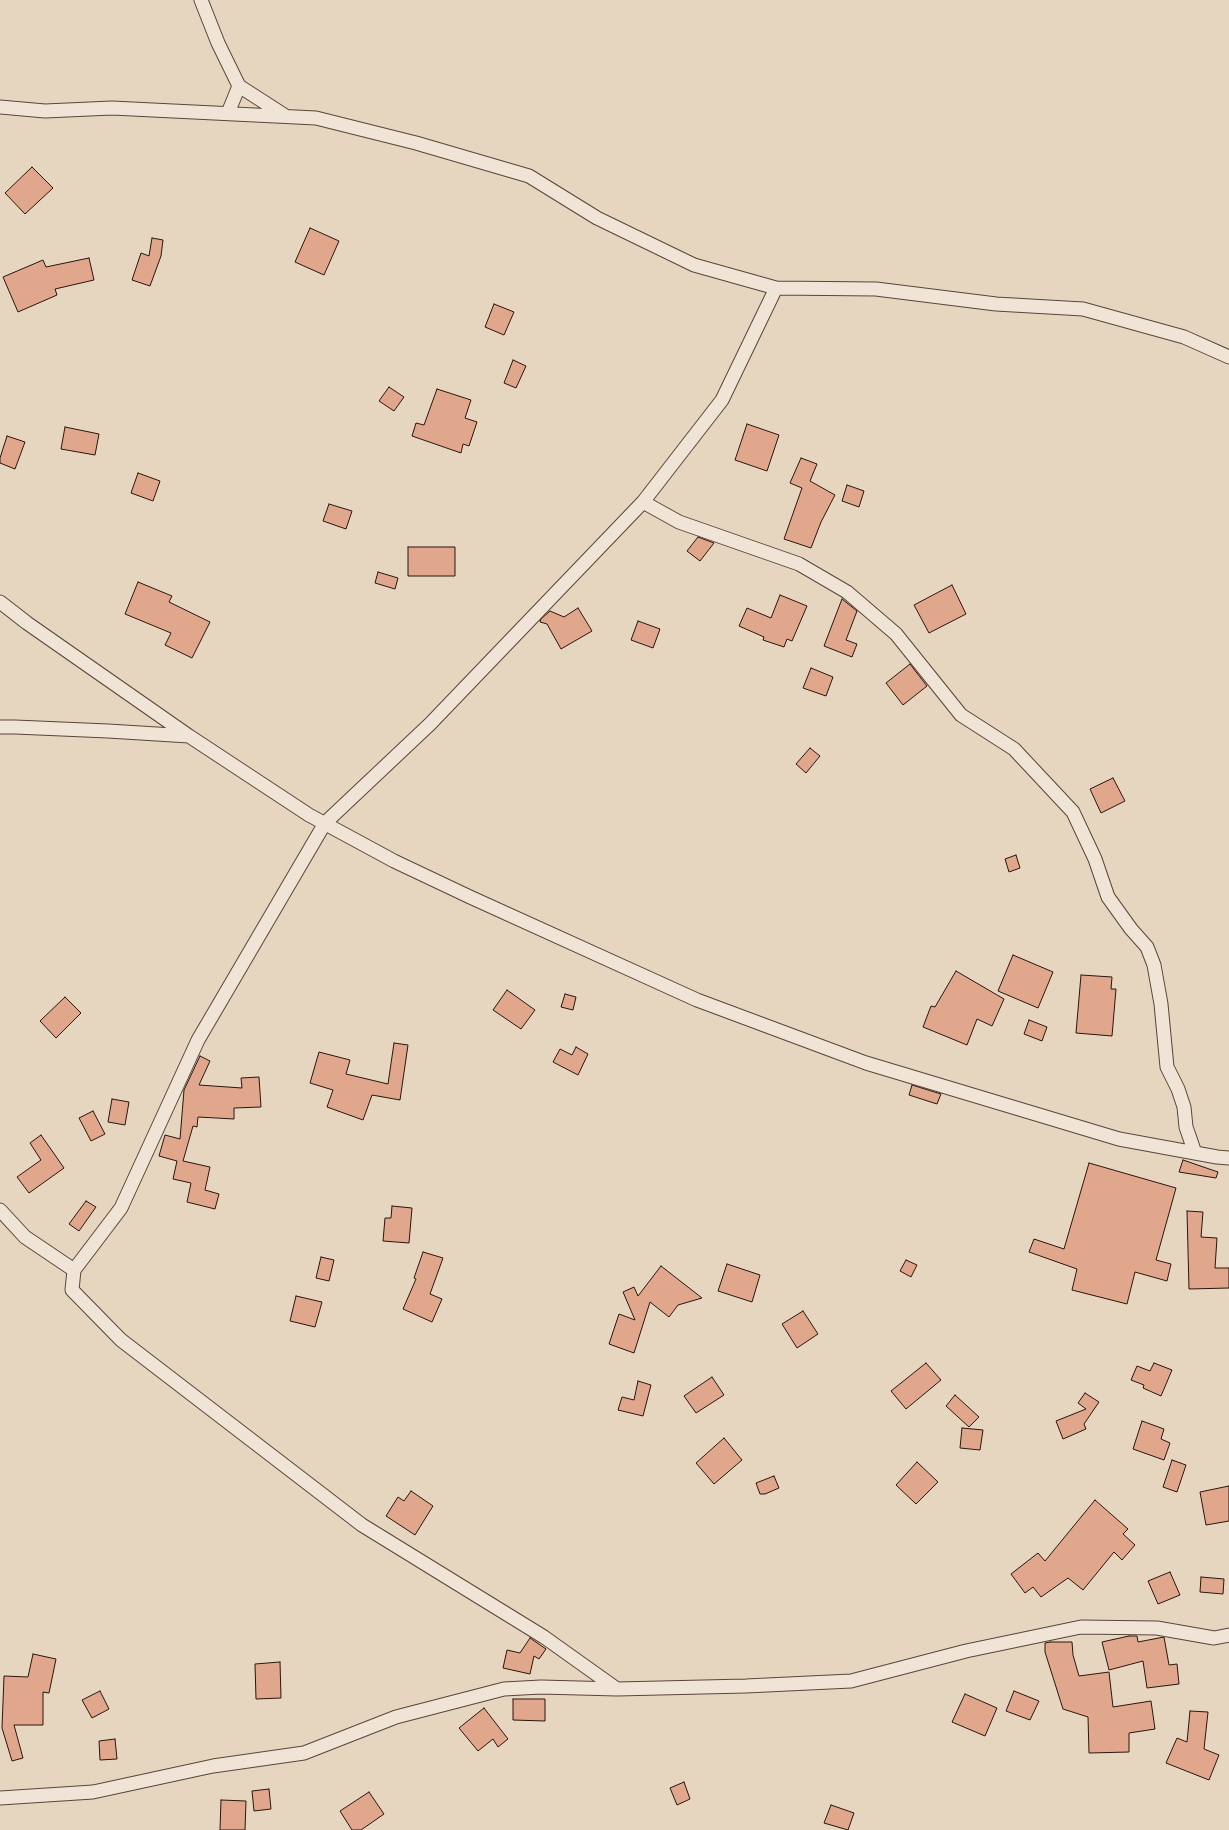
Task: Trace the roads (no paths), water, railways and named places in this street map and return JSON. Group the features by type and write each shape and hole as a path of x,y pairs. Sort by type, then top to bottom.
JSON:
{"street":[{"path":"201,0 218,43 239,86 284,115"},
{"path":"228,113 239,86"},
{"path":"0,107 45,111 112,108 284,115 316,118 416,143 529,176 597,218 694,265 776,288 876,289 996,304 1083,309 1184,337 1229,357"},
{"path":"617,1689 544,1637 362,1525 121,1340 72,1290 74,1270 121,1208 198,1040 325,823 430,724 643,502 722,400 776,288"},
{"path":"643,502 679,522 799,564 847,592 896,634 961,715 1014,749 1073,812 1095,859 1108,897 1131,929 1147,947 1154,965 1161,1004 1167,1068 1178,1088 1184,1107 1186,1127 1196,1153"},
{"path":"0,602 27,623 189,736 309,815 394,861 435,881 697,1000 866,1063 1119,1139 1229,1158"},
{"path":"0,728 15,727 100,730 189,736"},
{"path":"0,1210 25,1237 74,1270"},
{"path":"0,1798 93,1792 213,1766 304,1753 396,1717 504,1689 541,1687 617,1689 746,1686 851,1681 966,1650 1081,1627 1157,1628 1214,1638 1229,1635"}]}
